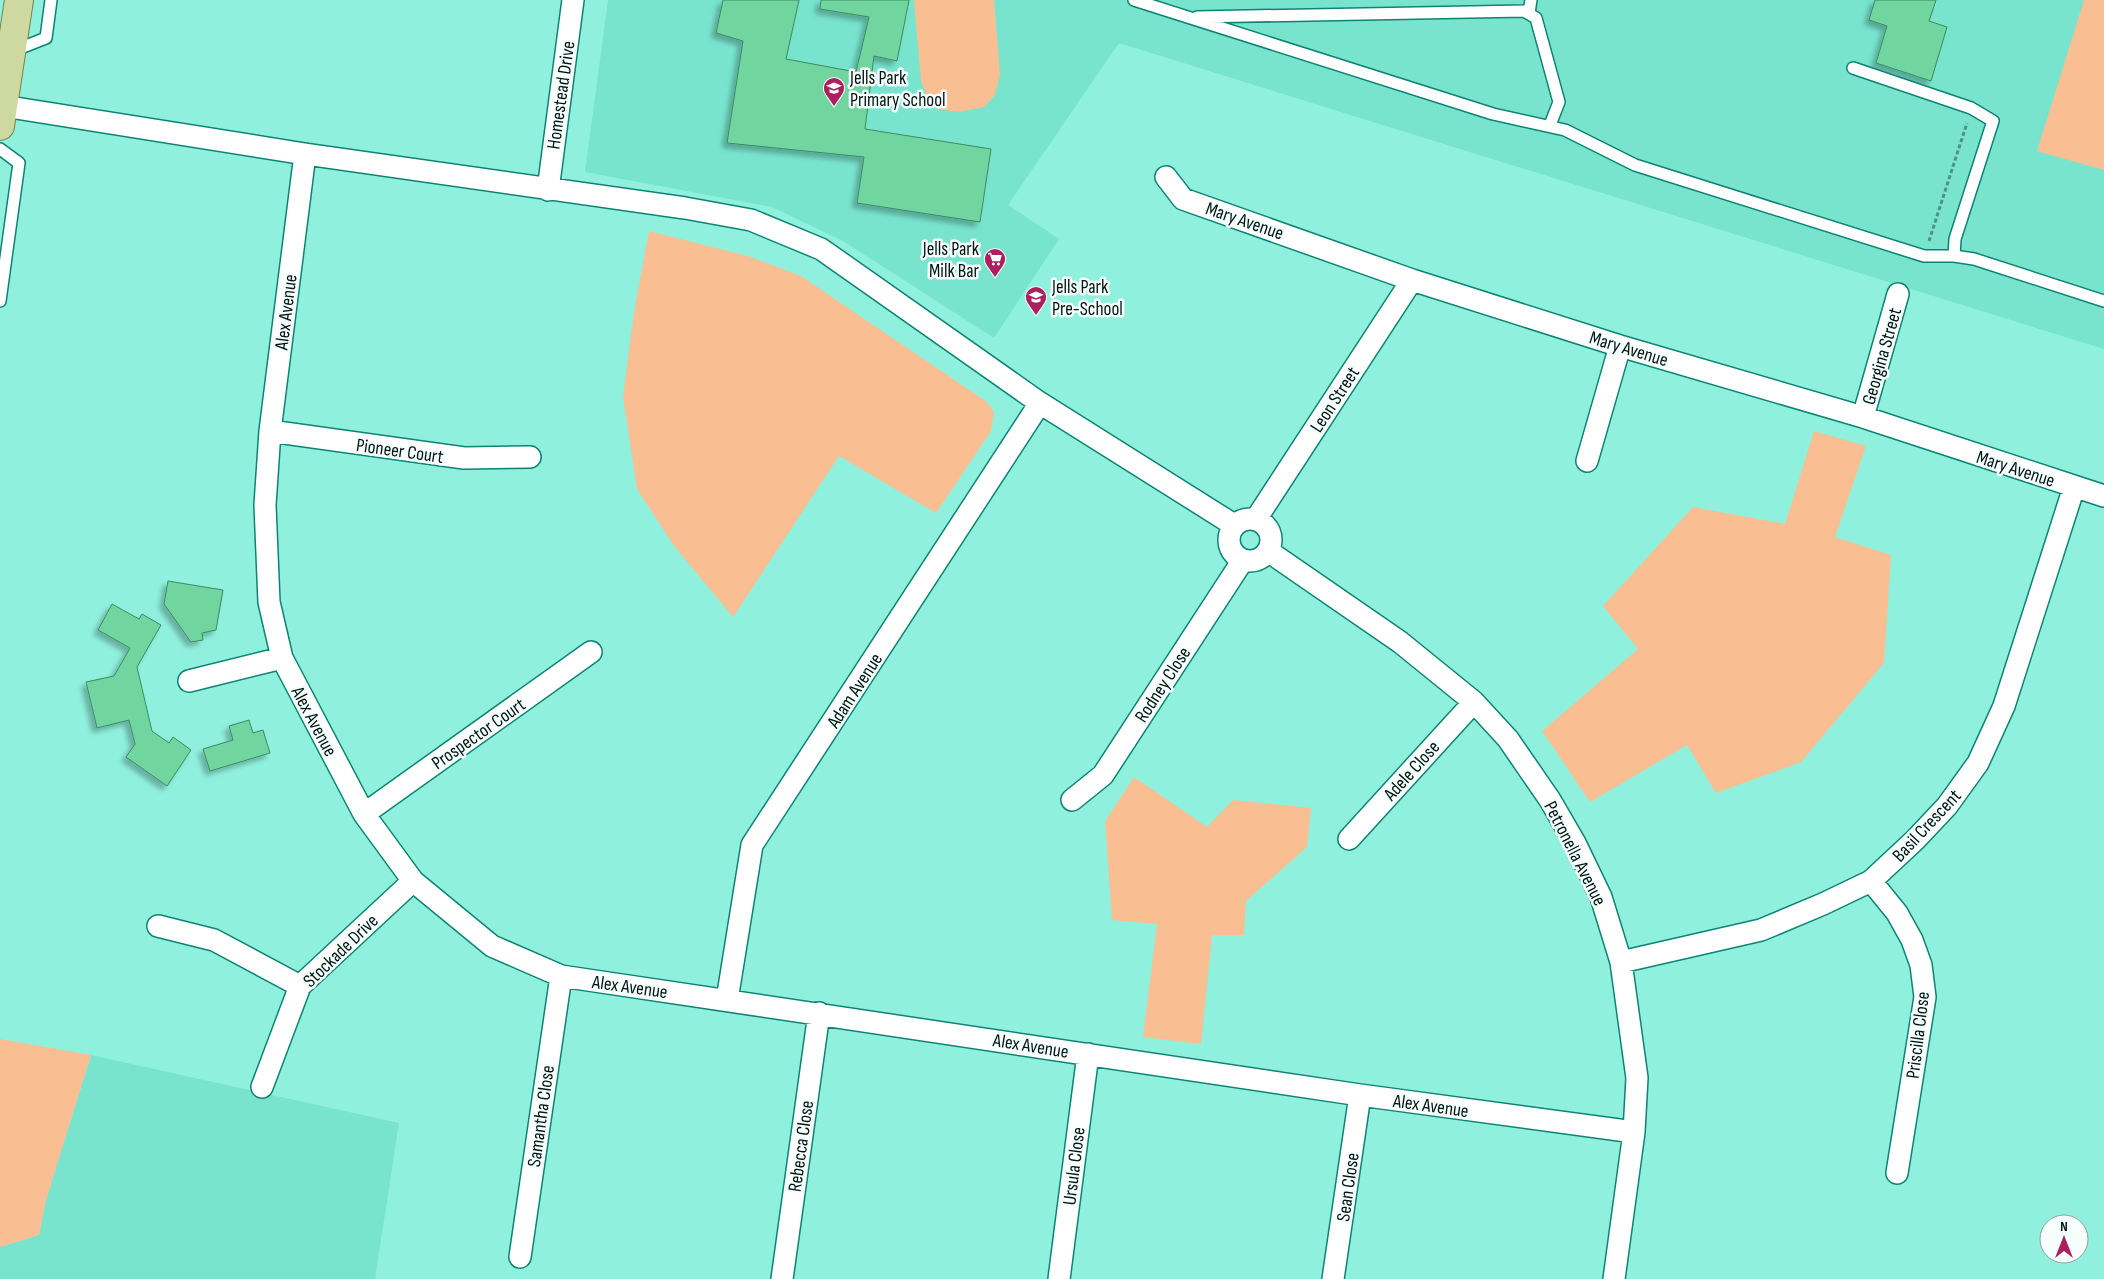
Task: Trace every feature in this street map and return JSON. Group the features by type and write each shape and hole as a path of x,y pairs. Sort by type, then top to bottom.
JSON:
{"main road":[{"path":"1,116 19,0"}],"street":[{"name":"Homestead Drive","path":"548,190 573,0"},
{"path":"1,116 305,154 685,208 751,220 821,249 1040,403 1234,524"},
{"name":"Alex Avenue","path":"305,154 270,431 265,505 269,602 282,658 364,814 413,881 492,946 561,976 1360,1095 1634,1132"},
{"name":"Mary Avenue","path":"1166,177 1183,199 1412,280 1620,346 1863,417 2104,496"},
{"name":"Leon Street","path":"1256,519 1412,280"},
{"name":"Georgina Street","path":"1863,417 1898,294"},
{"path":"1587,461 1620,346"},
{"name":"Adam Avenue","path":"727,1000 752,846 1040,403"},
{"name":"Pioneer Court","path":"270,431 464,458 530,457"},
{"name":"Basil Crescent","path":"1621,962 1761,930 1871,881 1915,840 1947,806 1978,763 2004,706 2074,487"},
{"path":"1256,519 1263,522 1271,538 1268,551 1262,558 1253,561 1236,557 1229,544 1228,537 1234,524 1241,520 1256,519"},
{"name":"Petronella Avenue","path":"1268,551 1400,642 1474,702 1508,739 1550,800 1575,843 1601,897 1621,962 1637,1078 1634,1132 1614,1279"},
{"name":"Rodney Close","path":"1072,800 1102,775 1243,560"},
{"name":"Prospector Court","path":"364,814 591,652"},
{"path":"189,681 282,658"},
{"name":"Adele Close","path":"1349,839 1474,702"},
{"name":"Stockade Drive","path":"262,1087 300,986 413,881"},
{"name":"Priscilla Close","path":"1871,881 1897,913 1912,940 1921,965 1925,997 1897,1173"},
{"path":"158,926 214,940 300,986"},
{"name":"Samantha Close","path":"520,1257 561,976"},
{"name":"Rebecca Close","path":"782,1279 819,1014"},
{"name":"Ursula Close","path":"1059,1279 1088,1054"},
{"name":"Sean Close","path":"1333,1279 1360,1095"}],"lane":[{"path":"11,52 46,38 51,0"},
{"path":"1134,0 1493,114 1566,130 1635,165 1924,256 1954,256 1974,259 2104,302"},
{"path":"1529,13 1531,0"},
{"path":"1187,17 1514,11 1529,13 1536,18 1559,102 1550,125"},
{"path":"1853,68 1971,108 1993,121 1955,239 1954,256"},
{"path":"0,149 19,163 0,301"}],"path":[{"path":"1924,256 1971,108"}],"shaded area":[{"path":"608,0 2104,0 2104,349 1119,43 1008,205 1059,239 994,338 843,241 772,207 585,172"},
{"path":"914,0 994,0 1000,75 995,95 984,107 959,112 938,109 927,96 921,81"},
{"path":"2084,0 2104,0 2104,170 2037,151"},
{"path":"649,231 748,256 801,276 987,402 994,412 991,431 936,513 839,456 733,617 674,546 637,489 623,397 634,312"},
{"path":"1814,431 1866,446 1835,537 1891,555 1884,663 1801,762 1716,793 1687,745 1590,802 1542,731 1638,649 1603,606 1693,507 1785,524"},
{"path":"1134,777 1207,827 1233,800 1311,808 1307,847 1246,901 1244,935 1212,935 1201,1044 1143,1037 1157,924 1112,920 1105,821"},
{"path":"0,1039 91,1055 46,1200 39,1235 0,1247"},
{"path":"91,1055 399,1123 375,1279 0,1279 0,1247 39,1235 46,1200"}],"building":[{"path":"723,0 799,0 786,59 856,72 869,17 820,9 821,0 909,0 897,61 874,56 865,129 991,149 980,222 857,203 864,157 727,143 743,41 716,33"},
{"path":"1875,0 1936,0 1929,21 1947,27 1931,81 1876,63 1887,26 1869,20"},
{"path":"168,581 223,590 216,630 202,633 203,640 191,642 164,604"},
{"path":"112,604 139,619 142,614 161,625 137,667 152,731 169,743 173,737 191,750 167,786 126,757 135,744 129,720 97,728 86,682 114,676 130,648 98,630"},
{"path":"249,720 253,733 263,730 270,753 210,771 203,749 233,740 229,726"}],"place":[{"name":"Jells Park Primary School","path":"834,107"},
{"name":"Jells Park Milk Bar","path":"995,278"},
{"name":"Jells Park Pre-School","path":"1036,316"}]}
